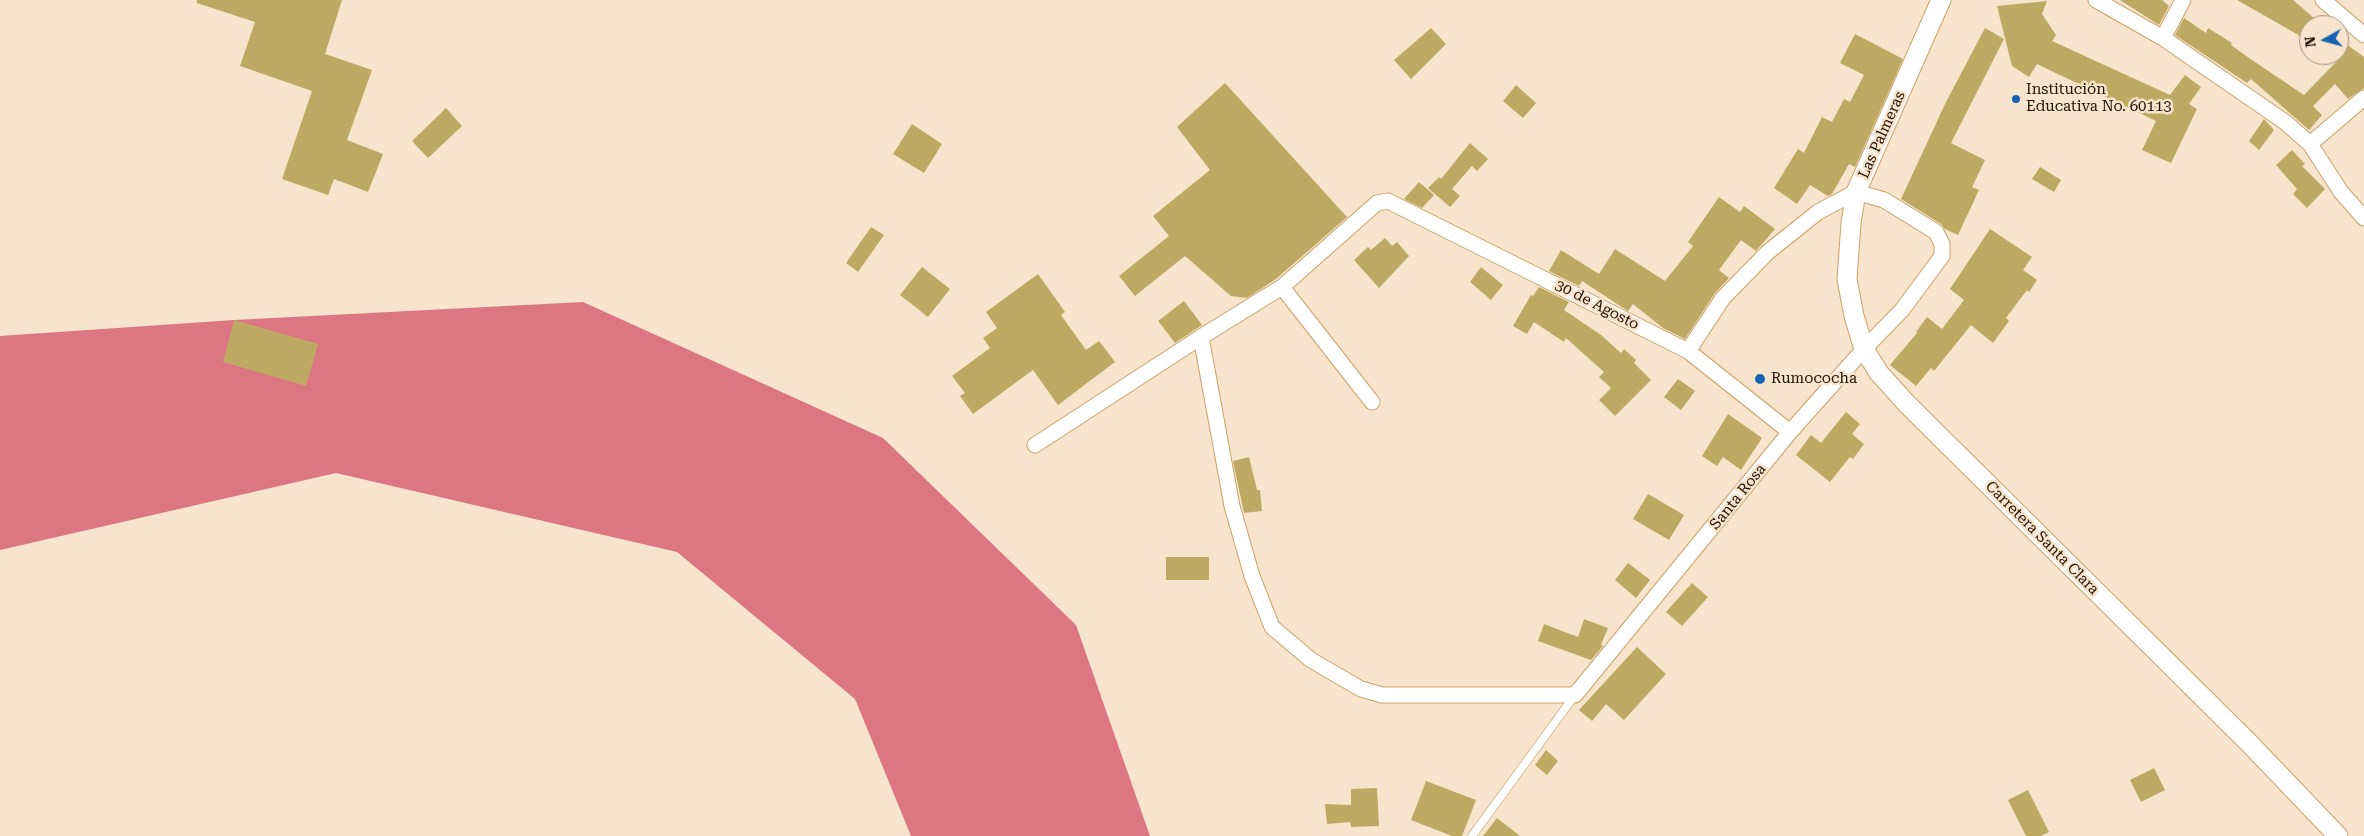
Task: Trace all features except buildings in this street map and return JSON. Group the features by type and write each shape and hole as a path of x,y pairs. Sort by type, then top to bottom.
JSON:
{"street":[{"name":"Las Palmeras","path":"1688,351 1723,298 1768,252 1818,212 1856,192 1941,0"},
{"path":"2096,0 2163,38 2285,122 2310,144 2341,192 2364,218"},
{"path":"2163,38 2183,0"},
{"path":"2323,0 2364,35"},
{"path":"2310,144 2364,98"},
{"name":"Carretera Santa Clara","path":"1856,192 1851,223 1847,279 1854,316 1864,350 1879,373 1907,404 2243,738 2338,836"},
{"name":"Santa Rosa","path":"1575,695 1790,432 1902,310 1942,256 1942,244 1936,232 1884,200 1856,192"},
{"name":"30 de Agosto","path":"1282,287 1377,203 1388,201 1688,351 1790,432"},
{"path":"1035,445 1201,337 1282,287 1372,402"},
{"path":"1201,337 1232,506 1252,576 1272,627 1311,660 1360,689 1382,695 1575,695"}],"lane":[{"name":"Santa Rosa","path":"1472,836 1575,695"}],"shaded area":[{"path":"583,302 883,438 1076,625 1150,836 911,836 855,699 677,552 336,473 0,550 0,336 234,320"}],"place":[{"name":"Institución Educativa No. 60113","path":"2016,99"},
{"name":"Rumococha","path":"1760,379"}]}
